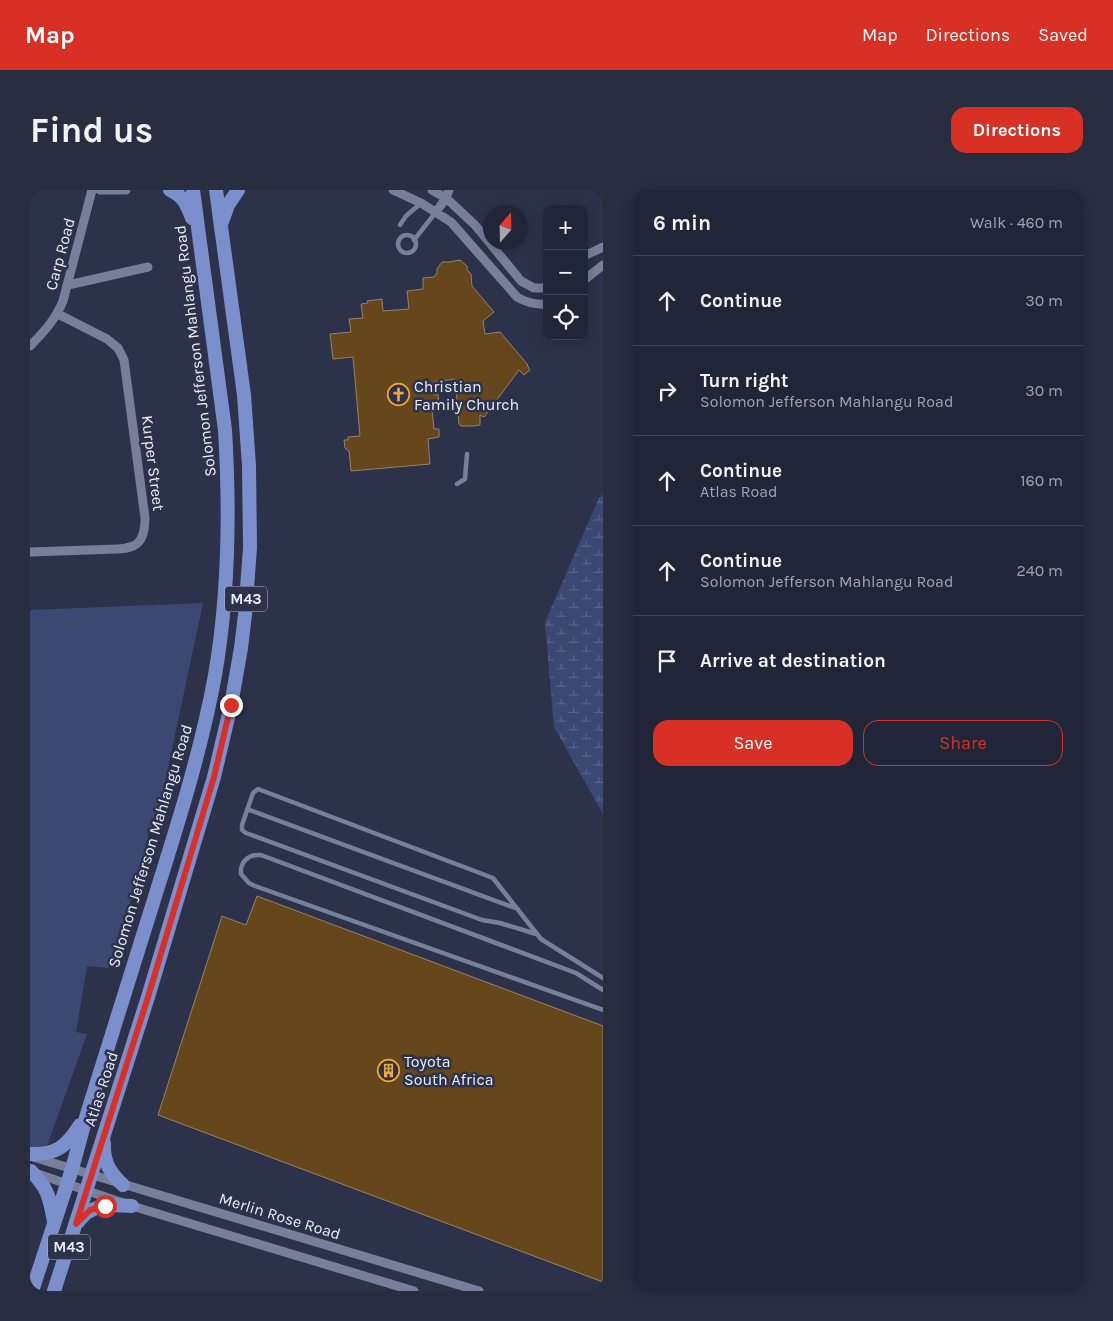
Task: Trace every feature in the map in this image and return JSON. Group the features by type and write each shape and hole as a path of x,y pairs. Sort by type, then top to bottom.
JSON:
{"main road":[{"path":"170,190 185,200 200,239"},
{"name":"Solomon Jefferson Mahlangu Road","path":"32,1291 72,1169 87,1114 190,784 207,714 219,643 228,538 227,461 225,430 193,190"},
{"name":"M43","path":"216,190 222,228"},
{"path":"222,228 223,216 228,204 238,190"},
{"name":"Atlas Road","path":"86,1191 148,997 216,768 231,705 245,615 250,548 249,466 244,395 222,228"},
{"path":"30,1155 47,1153 59,1149 66,1144 87,1114"},
{"path":"104,1135 106,1163 112,1174 123,1185"},
{"path":"30,1171 45,1187 54,1222"},
{"name":"M43","path":"54,1291 86,1191"},
{"path":"76,1224 94,1209 114,1205 132,1206"}],"street":[{"name":"Carp Road","path":"30,346 46,330 58,314 68,285 92,190"},
{"path":"100,190 126,190"},
{"path":"393,190 421,203 451,222 518,297 530,303 543,305"},
{"path":"421,203 435,190 448,194 521,281 527,286 543,288"},
{"path":"436,212 448,194"},
{"path":"588,254 603,247"},
{"path":"588,277 603,266"},
{"path":"68,285 148,267"},
{"name":"Kurper Street","path":"30,552 126,548 137,544 145,526 122,354 114,343 58,314"},
{"name":"Merlin Rose Road","path":"30,1155 123,1185 479,1291"},
{"name":"Merlin Rose Road","path":"30,1171 132,1206 414,1291"}],"lane":[{"path":"400,225 406,216 421,203"},
{"path":"414,240 436,212"},
{"path":"457,484 465,479 466,454"},
{"path":"536,934 505,924 482,920 246,833 242,828 253,793 256,789 276,796 489,876 496,881 541,939 603,978"},
{"path":"247,809 518,909"},
{"path":"603,990 576,973 261,855 246,858 241,866 241,874 249,883 255,886 603,1010"}],"green space":[{"path":"603,494 603,814 554,727 545,622 599,498"},
{"path":"203,603 158,815 148,835 146,853 109,968 87,966 76,1032 87,1034 46,1149 30,1147 30,610"}],"building":[{"path":"460,260 467,266 467,270 471,274 472,286 494,312 483,321 485,334 500,332 528,365 530,370 524,375 519,370 484,417 480,415 480,425 474,426 461,426 459,424 455,379 433,382 434,395 438,394 439,406 436,409 432,409 434,429 439,429 439,437 428,439 430,464 351,471 349,451 345,448 344,440 348,440 348,437 360,436 353,357 333,359 330,334 351,332 349,319 363,318 361,304 368,303 367,301 382,299 383,311 409,309 407,291 423,289 423,278 434,277 442,262"},
{"name":"Toyota South Africa","path":"257,896 603,1026 603,1282 158,1115 222,916 246,925"}],"place":[{"name":"Christian Family Church","path":"398,395"},
{"name":"Toyota South Africa","path":"388,1070"}],"route":[{"path":"105,1206 90,1210 76,1224 148,997 214,777 231,705"}]}
